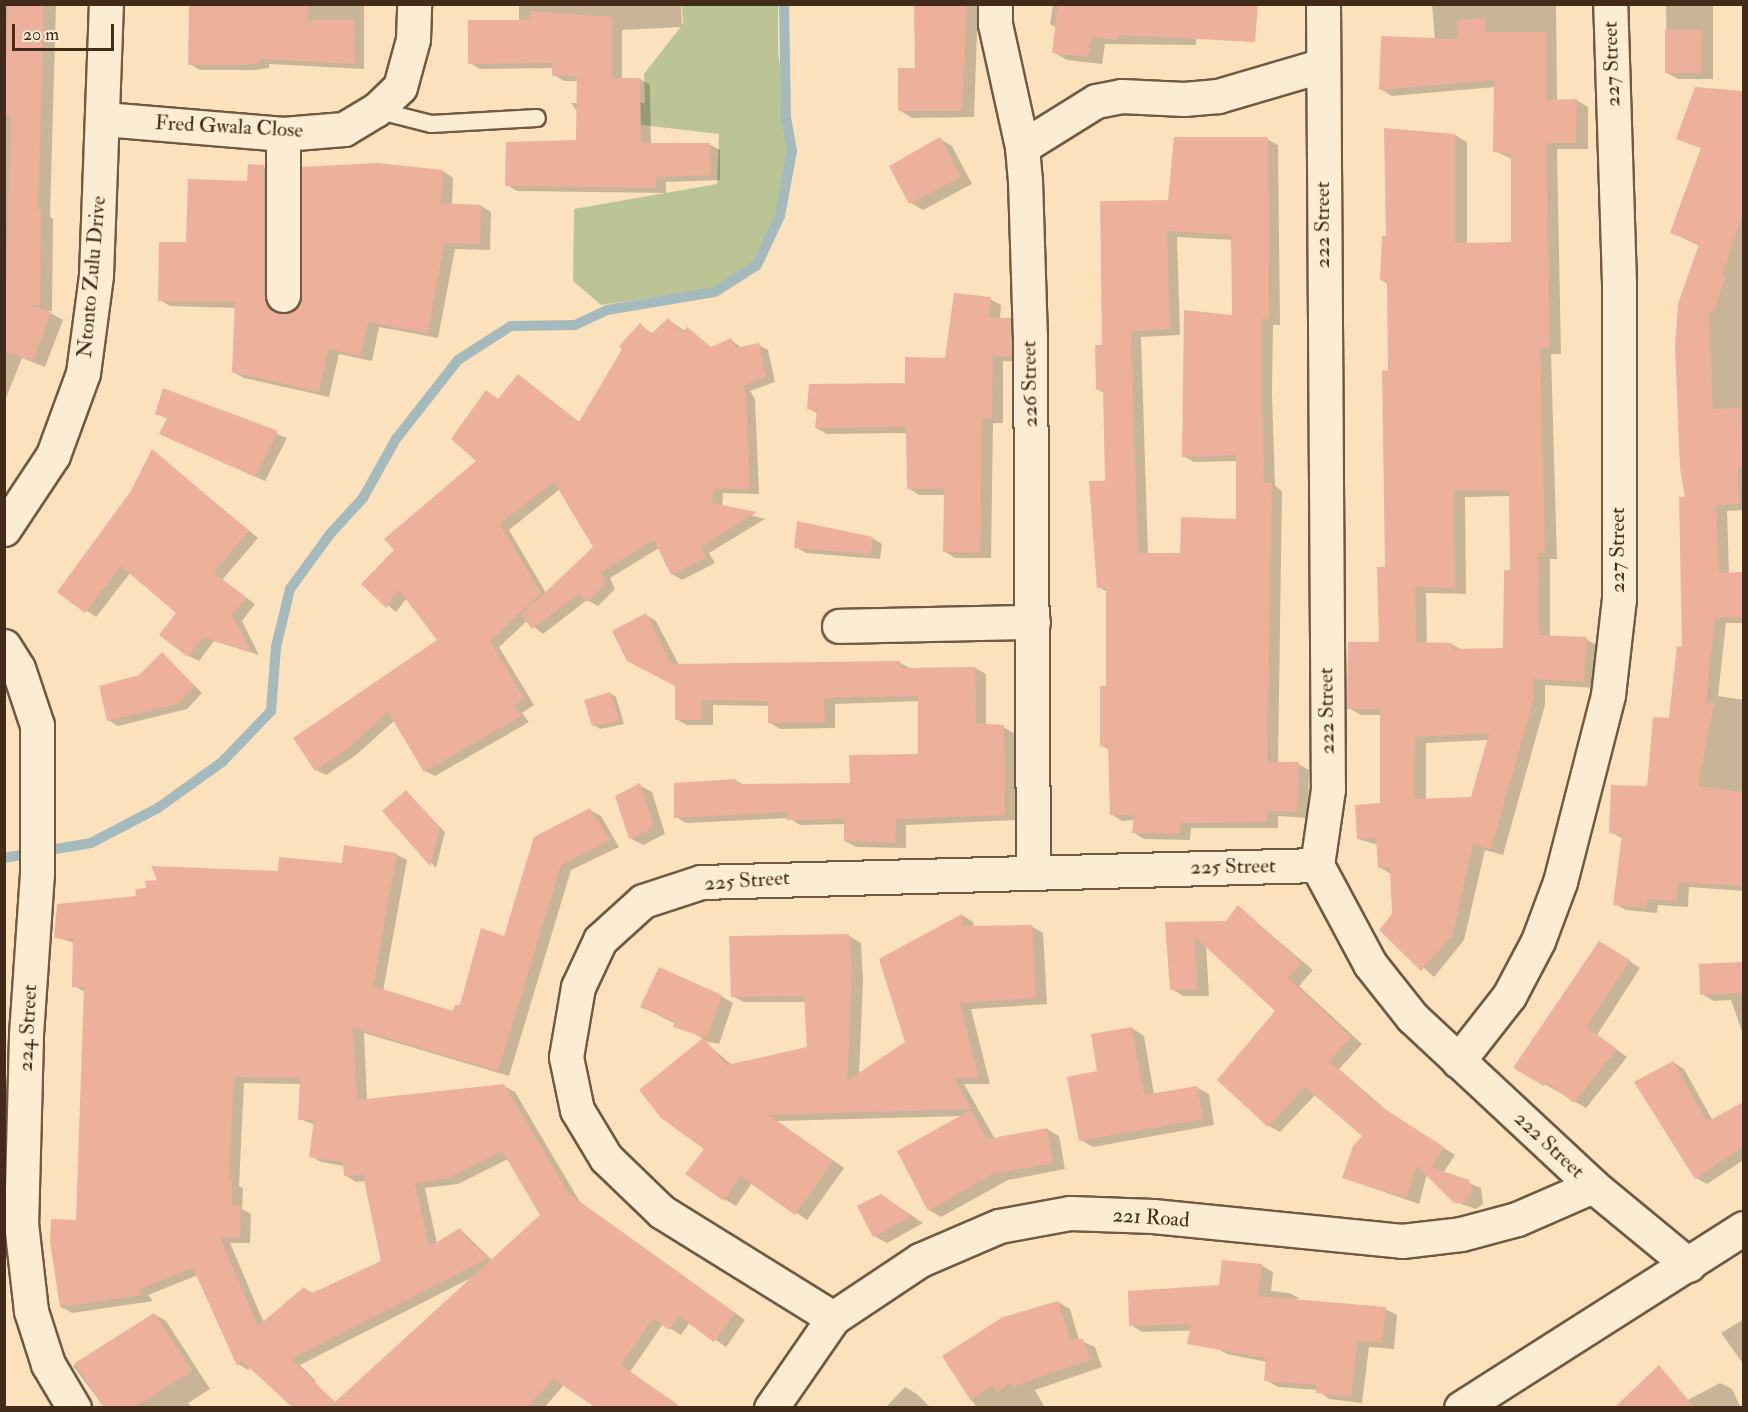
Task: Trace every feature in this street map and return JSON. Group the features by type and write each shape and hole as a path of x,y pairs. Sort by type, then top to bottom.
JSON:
{"street":[{"name":"Ntonto Zulu Drive","path":"4,529 53,455 83,373 96,275 104,119 106,4"},
{"name":"Fred Gwala Close","path":"104,119 283,134 344,129 376,110 400,87 413,39 414,4"},
{"name":"226 Street","path":"995,4 995,24 1022,147 1030,336 1033,872"},
{"name":"222 Street","path":"1323,4 1328,789 1317,865 1335,905 1370,964 1412,1017 1593,1186 1689,1265"},
{"name":"227 Street","path":"1458,1061 1509,996 1538,942 1560,882 1608,695 1619,599 1619,283 1610,4"},
{"path":"1022,147 1096,101 1121,96 1184,99 1218,96 1323,65"},
{"path":"283,134 283,295"},
{"path":"839,626 1033,622"},
{"name":"224 Street","path":"4,646 18,668 37,725 39,817 26,1036 21,1223 31,1311 48,1364 74,1407"},
{"name":"225 Street","path":"833,1318 662,1212 606,1158 577,1110 567,1057 578,987 600,940 643,901 701,882 1317,865"},
{"name":"221 Road","path":"771,1407 833,1318 920,1260 999,1226 1070,1213 1153,1216 1402,1241 1461,1234 1517,1219 1593,1186"},
{"path":"1477,1402 1743,1228"}],"lane":[{"path":"376,110 431,124 537,118"}],"green space":[{"path":"682,5 778,5 778,51 789,134 786,182 759,261 723,287 601,305 573,281 574,209 717,184 719,134 582,118 571,103 645,103 644,74 683,24"}],"building":[{"path":"8,4 44,4 38,210 41,210 40,305 30,305 51,312 33,361 4,351 11,114 4,114"},
{"path":"292,4 309,6 307,20 354,20 355,64 260,59 259,63 244,65 188,65 189,5"},
{"path":"914,4 967,4 962,111 898,111 898,68 915,68"},
{"path":"1058,4 1258,4 1255,42 1119,35 1118,40 1091,37 1088,57 1052,53"},
{"path":"530,11 612,17 612,78 640,78 641,143 710,143 711,175 656,177 656,188 505,186 506,142 576,140 577,76 552,76 552,63 468,64 468,20 529,20"},
{"path":"1485,18 1486,32 1546,32 1546,100 1577,99 1576,143 1546,143 1550,348 1540,348 1545,553 1538,553 1539,635 1587,637 1584,682 1533,679 1534,697 1491,849 1473,844 1453,934 1421,971 1379,930 1392,914 1390,867 1378,868 1376,838 1357,839 1355,805 1380,803 1380,709 1347,709 1348,642 1379,642 1377,567 1385,567 1382,371 1388,370 1387,281 1380,280 1382,236 1386,236 1384,128 1455,134 1455,243 1511,242 1511,154 1493,152 1494,80 1379,90 1381,36 1458,39 1457,20","holes":["1509,490 1510,570 1504,570 1503,648 1452,649 1452,643 1416,642 1415,587 1455,588 1454,491","1489,733 1471,797 1414,799 1415,737"]},
{"path":"1665,30 1702,30 1701,73 1665,73"},
{"path":"1695,87 1743,91 1743,214 1722,275 1726,276 1713,313 1709,312 1713,409 1740,408 1743,467 1738,467 1739,504 1716,505 1719,573 1742,572 1742,617 1715,618 1706,703 1714,703 1698,786 1743,792 1742,886 1678,882 1677,901 1647,899 1646,908 1613,905 1622,834 1609,833 1611,785 1647,786 1653,717 1669,718 1677,646 1682,647 1679,497 1685,497 1680,468 1675,346 1678,304 1699,244 1670,233 1701,148 1676,139"},
{"path":"940,137 961,177 909,204 889,166"},
{"path":"1174,137 1268,137 1269,319 1262,319 1264,483 1272,483 1267,762 1299,762 1297,812 1267,811 1267,822 1180,823 1180,834 1132,833 1134,815 1110,815 1108,746 1100,746 1100,686 1106,686 1106,588 1097,588 1089,481 1105,481 1103,389 1096,390 1095,345 1102,345 1100,201 1168,200","holes":["1167,231 1231,235 1232,315 1184,310 1182,457 1236,455 1236,519 1181,517 1180,553 1138,553 1131,331 1170,329"]},
{"path":"377,163 443,170 441,203 481,205 480,244 444,243 428,333 368,322 361,356 328,349 319,392 232,372 235,302 158,301 159,242 186,242 188,179 247,181 248,164 264,165 264,295 273,311 284,314 299,305 302,295 302,167"},
{"path":"954,293 991,297 989,317 1011,318 1011,357 993,356 992,418 982,418 980,553 943,552 944,489 907,489 906,427 815,428 817,410 807,409 809,384 905,383 905,357 945,358"},
{"path":"668,318 682,333 687,327 711,347 731,338 736,348 759,343 766,377 742,386 746,393 750,489 714,489 712,503 757,512 701,547 706,558 671,575 654,540 601,572 606,583 587,602 579,594 532,629 521,615 593,547 554,482 500,524 541,593 490,641 525,699 513,707 521,716 424,772 388,712 346,750 315,771 293,738 437,640 399,590 386,608 361,584 394,550 384,539 476,461 451,439 486,390 498,399 518,374 579,422 622,349 619,346 640,323 651,334"},
{"path":"163,388 278,431 255,477 159,434 167,418 155,414"},
{"path":"152,449 249,531 214,573 246,597 232,615 251,651 203,637 188,657 159,635 176,613 121,566 85,613 57,592 131,491"},
{"path":"797,521 873,537 871,554 794,548"},
{"path":"646,613 671,664 900,661 900,668 975,667 976,723 1004,725 1005,815 896,819 895,843 844,841 844,819 787,820 787,812 674,818 674,783 736,779 737,784 850,783 849,755 918,754 918,696 824,698 825,722 768,723 768,701 702,700 702,720 675,720 675,686 627,661 612,631"},
{"path":"162,652 194,686 177,704 107,721 99,686 139,675"},
{"path":"610,692 620,721 592,726 584,700"},
{"path":"640,783 654,827 629,839 615,796"},
{"path":"406,790 440,828 430,866 382,811"},
{"path":"590,808 610,840 561,865 498,1071 353,1028 357,1100 504,1084 569,1194 735,1313 714,1342 679,1316 669,1330 653,1318 621,1365 681,1407 595,1407 553,1379 528,1407 292,1407 241,1360 237,1366 193,1268 139,1289 143,1295 60,1307 50,1242 51,1219 76,1220 84,987 72,987 73,939 54,938 57,904 136,896 135,889 146,888 145,881 157,880 151,866 278,871 279,857 342,863 344,845 397,853 373,986 453,1011 455,1005 460,1005 481,928 504,936 534,837","holes":["234,1077 300,1078 298,1120 314,1120 309,1157 343,1162 344,1176 363,1175 381,1261 310,1294 304,1287 258,1326 220,1238 240,1238 241,1206 232,1206 232,1180 229,1180","502,1151 540,1215 335,1402 291,1359 489,1258 468,1240 460,1228 429,1247 415,1183 446,1179"]},
{"path":"1238,905 1302,963 1288,978 1351,1037 1329,1061 1380,1106 1444,1147 1431,1167 1469,1180 1473,1191 1464,1203 1454,1203 1416,1165 1407,1198 1342,1178 1353,1146 1362,1136 1305,1087 1268,1127 1217,1080 1275,1011 1195,937 1197,990 1170,990 1165,922 1226,921"},
{"path":"962,914 963,926 1032,925 1036,998 960,1003 979,1078 954,1078 971,1109 769,1115 833,1161 795,1215 740,1176 724,1201 685,1174 704,1149 661,1118 639,1090 703,1038 727,1065 807,1047 804,996 731,997 729,936 849,934 852,973 847,1081 905,1042 879,959"},
{"path":"1599,941 1630,960 1586,1027 1617,1049 1574,1103 1547,1082 1544,1086 1513,1068"},
{"path":"1742,962 1743,993 1700,995 1699,964"},
{"path":"659,967 722,995 707,1038 673,1027 675,1022 640,1007"},
{"path":"1132,1027 1144,1095 1197,1086 1203,1119 1079,1141 1067,1077 1097,1071 1091,1034"},
{"path":"1673,1061 1707,1122 1743,1102 1743,1147 1695,1179 1634,1082"},
{"path":"971,1110 987,1139 1047,1128 1053,1163 995,1173 928,1211 897,1151"},
{"path":"881,1194 912,1216 873,1237 857,1206"},
{"path":"1222,1260 1262,1264 1258,1296 1386,1307 1382,1343 1357,1341 1351,1397 1316,1393 1317,1385 1264,1381 1266,1358 1187,1344 1191,1324 1129,1326 1128,1291 1219,1285"},
{"path":"1058,1301 1070,1339 1083,1339 1090,1360 1012,1387 1010,1383 997,1392 992,1385 971,1401 942,1356 1003,1317"},
{"path":"154,1313 192,1371 135,1407 103,1407 75,1363"},
{"path":"1659,1365 1694,1407 1615,1407"}],"waterway":[{"path":"4,858 91,843 158,808 222,762 271,711 276,647 290,589 330,534 363,498 396,439 458,360 511,326 575,325 607,310 715,292 757,265 780,216 792,151 786,118 784,4"}]}
